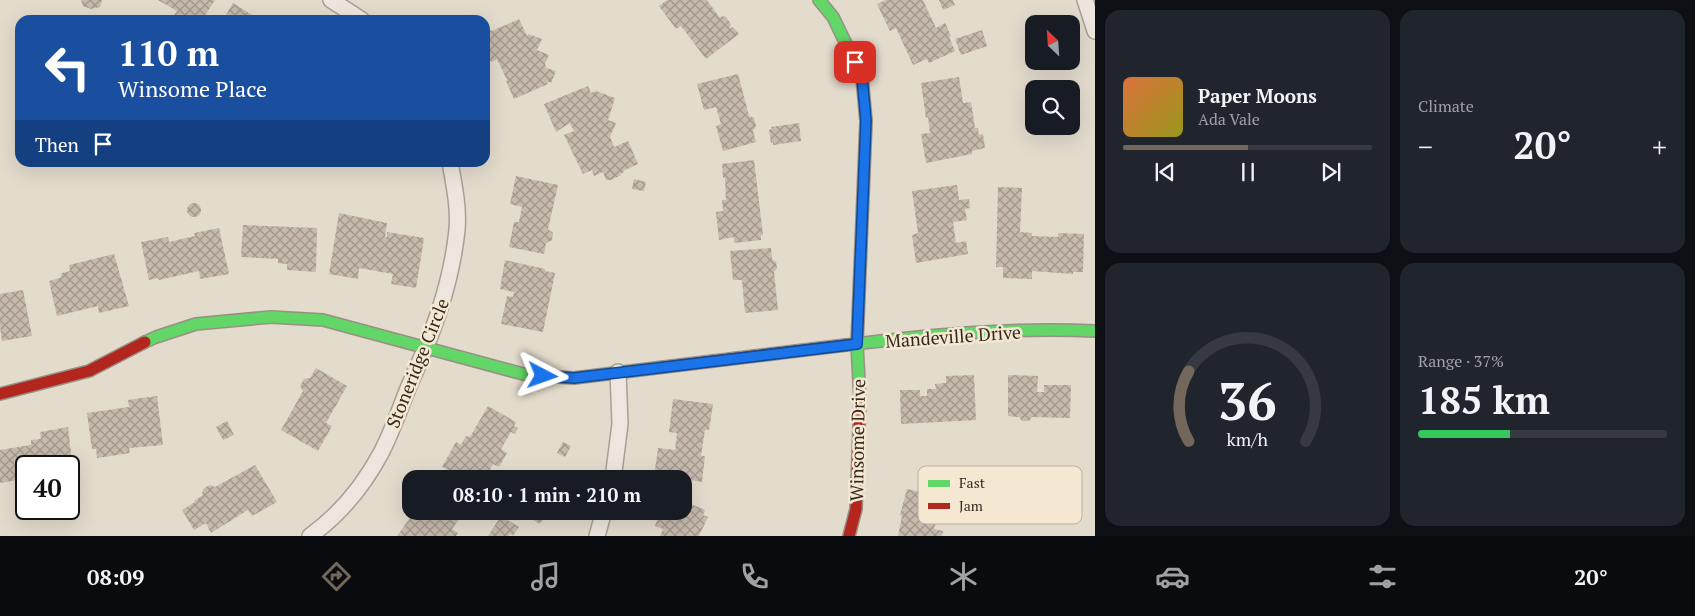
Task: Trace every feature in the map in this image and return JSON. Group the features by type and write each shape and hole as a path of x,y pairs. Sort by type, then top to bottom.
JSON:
{"street":[{"path":"331,0 354,15"},
{"name":"Winsome Drive","path":"819,0 834,17 862,77 866,121 857,344 860,387 856,509 849,536"},
{"path":"1085,0 1095,31"},
{"name":"Stoneridge Circle","path":"310,536 326,524 353,496 381,454 427,346 447,288 457,229 455,187 451,167"},
{"name":"Mandeville Drive","path":"0,394 89,370 156,337 196,324 271,316 323,320 427,346 527,375 574,378 915,336 1055,329 1095,331"},
{"path":"614,470 620,424 618,372"},
{"path":"597,536 601,520"}],"building":[{"path":"81,0 102,0 100,7 91,9 83,6"},
{"path":"158,0 215,0 205,15 174,15 177,11"},
{"path":"667,0 707,0 720,18 722,16 726,17 731,24 730,29 733,27 739,34 706,59 681,26 676,29 659,6"},
{"path":"886,0 923,0 936,28 945,23 955,51 929,63 927,59 913,65 896,28 890,31 877,4"},
{"path":"939,0 953,0 955,5 943,10"},
{"path":"233,3 252,15 226,15"},
{"path":"519,19 527,36 528,34 542,39 537,50 549,55 545,64 546,68 556,71 551,83 546,81 548,84 514,99 497,59 491,62 490,60 490,30"},
{"path":"982,30 987,46 961,55 955,39"},
{"path":"738,74 749,116 754,118 756,126 753,131 756,142 723,151 716,126 721,124 716,107 704,110 697,84"},
{"path":"959,77 963,103 971,102 975,128 978,128 979,135 983,134 985,148 972,151 972,154 926,163 921,134 930,133 921,83"},
{"path":"588,86 591,93 596,91 615,98 608,120 616,123 610,137 614,147 628,141 638,164 623,171 621,175 611,180 606,180 603,172 594,176 592,170 583,174 564,135 574,131 570,123 556,132 544,104"},
{"path":"799,123 801,141 773,145 773,142 771,143 769,130 772,129 771,127"},
{"path":"754,160 763,235 761,235 761,240 734,243 734,237 719,240 716,212 723,211 722,200 726,200 722,164"},
{"path":"516,176 558,185 548,229 553,233 552,240 546,243 544,254 509,247 514,222 519,222 522,207 510,204"},
{"path":"634,179 646,182 644,191 632,189"},
{"path":"957,185 959,200 969,199 970,208 965,209 967,220 953,222 956,243 966,241 968,254 916,263 912,235 918,233 912,191"},
{"path":"998,187 1022,188 1020,232 1032,233 1032,236 1058,237 1058,233 1084,234 1083,272 1073,272 1073,274 1032,271 1032,279 1003,278 1003,267 996,267"},
{"path":"191,203 197,203 201,210 197,217 191,217 187,213 187,207"},
{"path":"339,213 387,223 385,237 387,237 387,232 424,238 416,288 391,284 393,274 359,268 358,279 329,274"},
{"path":"243,225 317,228 316,272 287,270 287,264 278,263 278,259 241,257"},
{"path":"219,228 229,274 200,279 199,271 159,280 158,278 149,280 141,242 168,237 169,242 195,236 194,233"},
{"path":"771,248 772,259 776,262 777,268 774,272 778,310 745,313 742,280 733,280 730,251"},
{"path":"114,254 129,306 99,313 98,306 57,316 49,281 60,278 62,273 70,271 69,265"},
{"path":"505,260 555,273 543,332 501,324 507,296 513,297 514,292 500,289"},
{"path":"23,290 32,336 2,341 0,294"},
{"path":"316,368 347,386 326,423 332,426 318,451 281,430 303,391 300,386 304,379 310,378"},
{"path":"974,375 976,420 901,424 900,390 920,390 920,396 927,396 927,389 936,389 935,384 946,383 946,376"},
{"path":"1008,375 1038,376 1037,392 1044,392 1044,385 1071,385 1070,418 1032,417 1029,421 1022,421 1019,417 1008,416"},
{"path":"157,396 163,445 129,448 130,453 97,458 96,449 92,449 87,413 129,407 128,400"},
{"path":"673,399 713,404 709,430 705,430 701,456 705,456 702,482 692,480 692,470 655,470 658,448 675,450 677,433 669,432"},
{"path":"488,406 516,422 514,426 518,428 515,434 511,432 501,449 507,453 499,467 493,464 490,470 448,470 442,467 456,442 461,445 466,436 470,437"},
{"path":"227,421 234,435 223,440 216,427"},
{"path":"68,427 71,455 15,455 15,480 0,483 0,450 31,445 31,440 41,439 40,432"},
{"path":"563,442 571,446 565,457 557,453"},
{"path":"255,465 277,502 252,516 248,510 211,533 206,523 194,530 182,510 203,495 204,488 210,485 215,487"},
{"path":"907,489 918,491 918,524 935,524 934,529 943,531 942,536 898,536 902,516 900,515"},
{"path":"692,504 705,510 703,515 708,517 699,536 660,536 663,529 655,526 657,520 692,520"},
{"path":"409,520 458,520 452,529 458,533 456,536 397,536"},
{"path":"498,520 508,520 519,527 513,536 510,534 509,536 488,536"},
{"path":"533,520 542,520 540,524"}],"traffic: fast":[{"path":"819,0 833,17 862,77 866,121 857,344 860,401"},
{"path":"145,342 196,324 271,317 323,320 527,375 574,378 664,367"},
{"path":"846,345 1001,331 1095,331"}],"traffic: jam":[{"path":"0,394 89,371 145,342"},
{"path":"664,367 846,345"},
{"path":"849,536 856,509 860,401"}],"route":[{"path":"543,376 574,378 857,344 866,121 862,77 855,62"}]}
